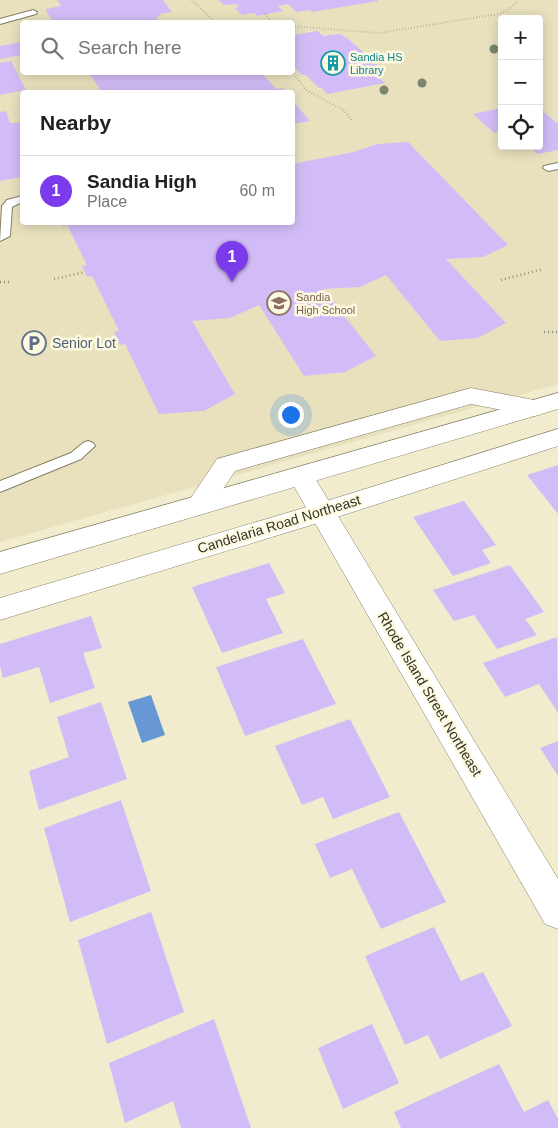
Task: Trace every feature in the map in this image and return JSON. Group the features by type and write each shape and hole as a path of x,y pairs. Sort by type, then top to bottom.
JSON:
{"main road":[{"path":"199,506 226,465 471,396 534,408"},
{"path":"0,563 558,401"},
{"name":"Candelaria Road Northeast","path":"0,608 322,512 558,437"},
{"name":"Rhode Island Street Northeast","path":"301,476 558,912"}],"lane":[{"path":"0,22 33,12"},
{"path":"3,237 8,206 11,202 20,200"},
{"path":"0,486 76,456 88,446"}],"path":[{"path":"192,0 212,20"},
{"path":"295,26 362,33 395,32 499,14 507,11 519,0"},
{"path":"265,14 271,20"},
{"path":"295,75 306,90 345,111 351,120"},
{"path":"501,280 543,269"},
{"path":"54,279 85,272"},
{"path":"0,282 10,282"},
{"path":"544,332 558,332"}],"shaded area":[{"name":"Sandia High School","path":"0,0 558,0 558,384 0,542"}],"water":[{"path":"151,695 165,735 142,743 128,702"}],"building":[{"path":"57,0 163,0 172,12 159,14 161,16 156,17 158,20 52,20 45,9 61,6"},
{"path":"219,0 378,1 312,12 310,10 296,12 288,4 278,6 283,11 257,16 255,13 242,15 235,8 239,7 236,4 224,5"},
{"name":"Sandia HS Library","path":"317,31 323,36 340,34 379,66 370,68 385,83 327,94 321,87 319,88 306,75 302,75 295,68 295,35"},
{"path":"20,42 20,55 0,59 0,46"},
{"path":"11,61 26,90 0,95 0,63"},
{"path":"91,75 264,75 276,89 282,88 284,90 100,90"},
{"path":"295,104 310,121 295,124"},
{"path":"498,109 498,132 494,133 473,114"},
{"path":"6,111 10,123 20,122 20,177 0,181 0,112"},
{"path":"543,111 558,124 558,150 538,154 533,150 543,150"},
{"path":"408,142 508,245 483,257 446,259 506,323 478,338 440,341 386,275 360,287 323,289 376,356 345,372 304,376 259,305 230,318 192,321 235,394 204,411 159,414 125,344 120,345 114,332 119,331 92,276 87,277 82,266 87,265 67,225 295,225 295,163 354,152 377,144"},
{"path":"558,465 558,514 527,475"},
{"path":"464,501 496,545 482,550 491,563 453,576 413,517"},
{"path":"269,563 285,593 266,599 283,633 222,653 192,587"},
{"path":"510,565 544,612 525,619 537,635 497,649 474,615 454,621 433,590"},
{"path":"91,616 102,648 83,653 95,688 50,703 39,667 3,678 0,666 0,644"},
{"path":"557,637 558,713 539,684 505,697 483,663"},
{"path":"303,639 336,704 245,736 216,667"},
{"path":"101,702 127,779 39,810 29,771 69,757 57,717"},
{"path":"350,719 390,797 333,819 323,797 302,805 275,746"},
{"path":"558,741 558,776 540,748"},
{"path":"121,800 151,891 70,922 44,828"},
{"path":"399,812 446,902 381,929 352,869 330,878 315,844"},
{"path":"151,912 184,1012 107,1044 78,940"},
{"path":"434,927 461,981 483,972 512,1026 440,1059 428,1035 405,1045 365,956"},
{"path":"214,1019 251,1128 181,1128 173,1101 125,1123 109,1063"},
{"path":"372,1024 399,1083 343,1109 318,1048"},
{"path":"499,1064 524,1112 548,1100 558,1119 558,1128 401,1128 394,1112"}],"place":[{"name":"Sandia HS Library","path":"333,63"},
{"name":"Sandia High","path":"232,282"},
{"name":"Sandia High School","path":"279,303"},
{"name":"Senior Lot","path":"34,343"}]}
